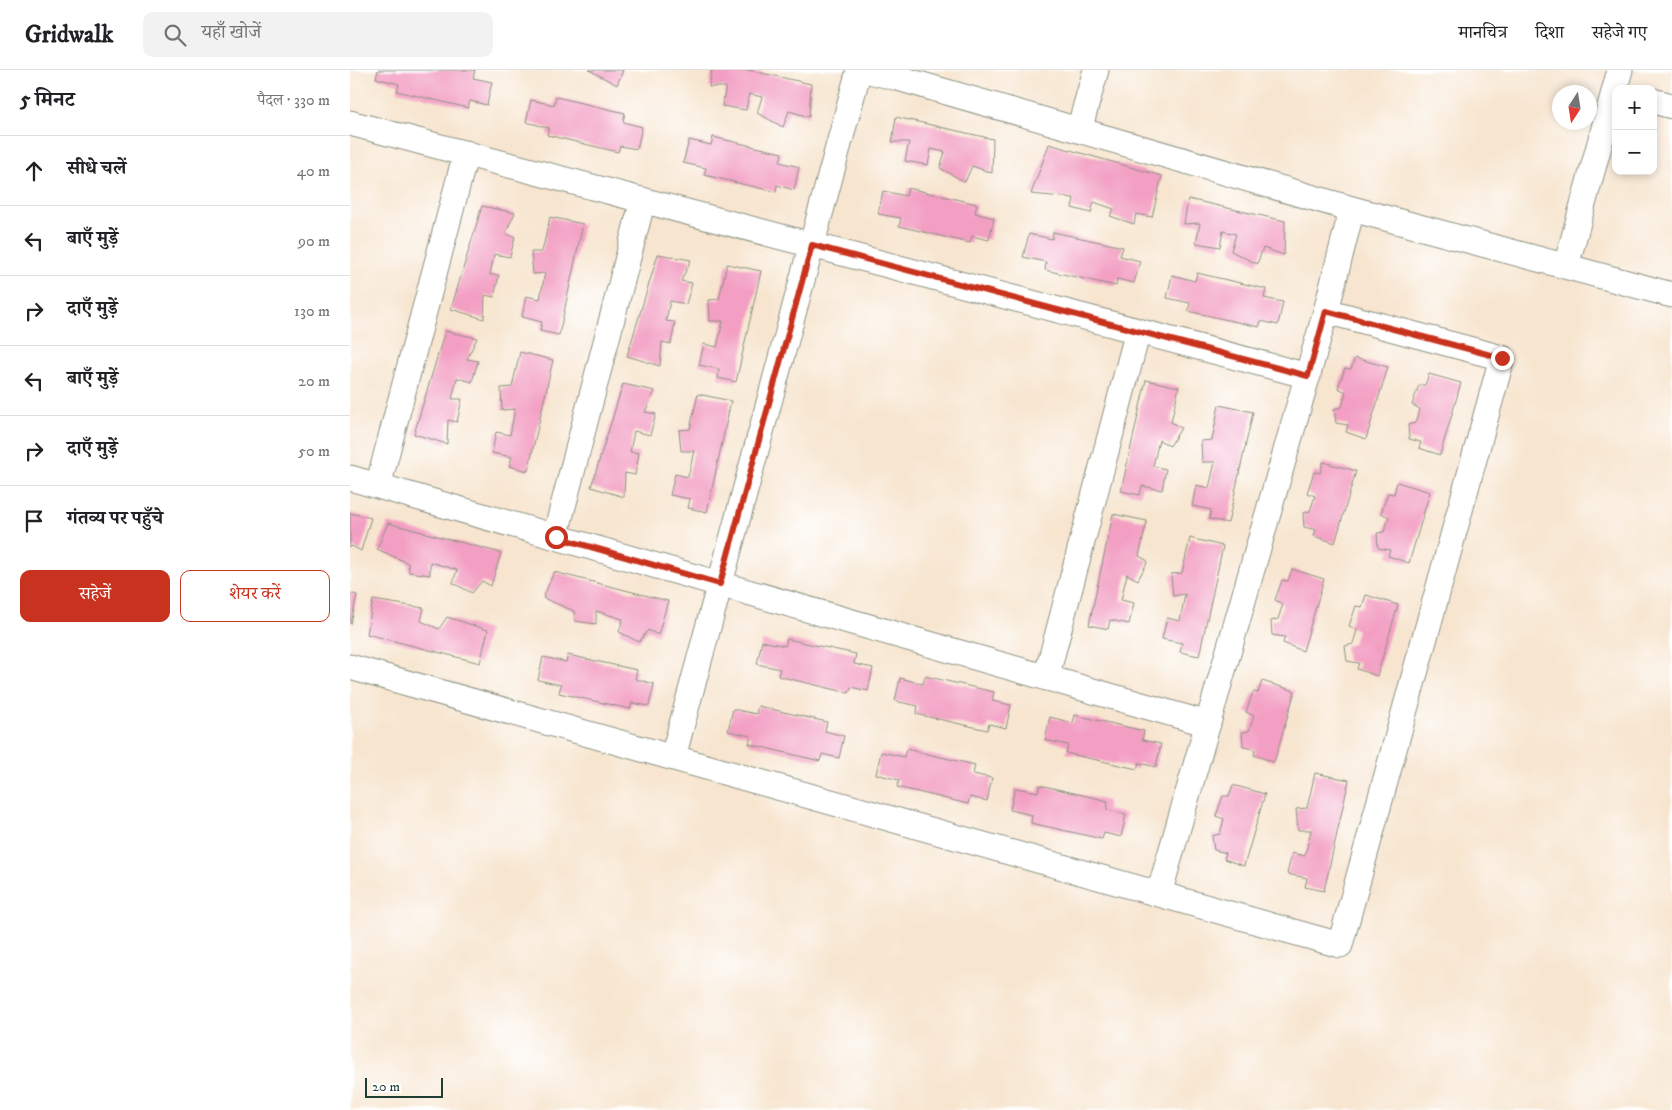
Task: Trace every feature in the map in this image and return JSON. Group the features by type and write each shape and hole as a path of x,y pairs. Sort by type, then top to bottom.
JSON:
{"street":[{"path":"672,757 859,70"},
{"path":"865,70 899,74 1079,130 1352,209 1672,295"},
{"path":"1079,130 1096,70"},
{"path":"1566,266 1617,84"},
{"path":"1657,102 1672,106"},
{"path":"350,123 1308,376"},
{"path":"378,486 466,153"},
{"path":"556,537 643,200"},
{"path":"1159,894 1308,376 1352,209"},
{"path":"350,667 1340,945 1502,358 1326,311"},
{"path":"1046,678 1138,331"},
{"path":"350,478 1208,724"}],"building":[{"path":"378,70 475,70 473,78 492,82 487,105 470,101 468,108 397,91 399,84 376,78"},
{"path":"589,70 623,70 617,85"},
{"path":"712,70 748,70 811,84 809,117 789,111 783,127 757,113 762,97 749,94 746,110 722,106 726,87 709,87"},
{"path":"556,97 625,113 623,122 642,127 637,149 620,146 618,152 547,135 549,128 526,122 531,100 554,105"},
{"path":"896,117 993,139 992,173 972,166 965,182 940,168 945,152 931,149 928,165 905,161 909,142 892,142"},
{"path":"713,137 782,153 780,162 799,167 794,190 777,185 776,192 704,175 706,168 683,163 689,140 711,145"},
{"path":"1049,144 1162,176 1152,217 1136,214 1134,224 1110,216 1114,209 1094,202 1091,213 1072,208 1074,198 1031,194"},
{"path":"908,188 977,204 975,213 994,218 989,240 972,236 970,243 899,226 901,218 878,214 883,191 906,196"},
{"path":"1188,199 1285,221 1284,255 1263,248 1257,264 1231,251 1236,234 1223,231 1220,247 1196,243 1200,223 1184,224"},
{"path":"482,206 515,213 505,234 515,237 510,257 494,254 490,275 499,275 494,297 485,295 484,319 451,309"},
{"path":"550,217 583,224 559,335 540,331 542,322 522,317 526,296 540,299 545,273 533,274 531,252 542,252"},
{"path":"1053,232 1123,247 1120,256 1140,261 1134,283 1117,279 1116,286 1045,270 1046,262 1023,257 1029,234 1052,239"},
{"path":"658,254 691,260 681,281 692,283 686,304 670,301 666,321 675,322 671,344 662,342 660,366 627,356"},
{"path":"727,264 761,271 736,382 718,378 719,369 699,365 704,344 717,347 723,321 710,321 709,300 719,299"},
{"path":"1197,273 1266,289 1264,298 1283,302 1278,325 1261,321 1259,327 1188,311 1190,303 1167,298 1172,275 1195,281"},
{"path":"445,331 477,338 467,359 478,361 472,382 457,378 452,399 462,399 457,422 448,420 447,444 414,434"},
{"path":"520,352 553,360 528,471 509,466 512,457 492,453 496,432 510,435 515,409 502,410 501,388 512,387"},
{"path":"1355,358 1388,367 1366,439 1346,432 1348,425 1336,423 1334,409 1342,407 1346,392 1338,388 1345,368 1351,369"},
{"path":"1429,374 1461,383 1440,455 1419,448 1421,442 1409,439 1408,425 1415,423 1420,409 1412,405 1419,385 1425,385"},
{"path":"1146,380 1179,387 1171,422 1181,428 1170,446 1159,440 1153,466 1166,469 1162,490 1142,486 1140,495 1121,491"},
{"path":"623,384 655,391 645,412 656,414 650,435 634,431 630,452 639,453 635,475 625,473 624,497 591,487"},
{"path":"698,394 731,401 707,512 688,508 690,499 670,495 675,474 688,477 694,451 681,451 679,430 690,429"},
{"path":"1219,405 1253,412 1228,523 1209,519 1211,510 1192,506 1196,485 1209,488 1215,462 1202,462 1201,441 1212,440"},
{"path":"1323,462 1356,471 1335,543 1314,536 1316,530 1304,527 1303,513 1310,511 1315,496 1307,493 1314,472 1320,473"},
{"path":"1397,482 1430,492 1409,563 1388,556 1390,550 1378,548 1377,533 1384,532 1389,517 1381,513 1388,493 1394,494"},
{"path":"350,513 371,518 361,551 352,546 350,548"},
{"path":"1113,514 1147,521 1139,556 1148,561 1138,580 1127,574 1121,600 1134,603 1129,624 1110,620 1108,629 1089,625"},
{"path":"388,523 501,553 491,586 482,581 472,593 453,583 457,570 430,562 430,575 409,572 408,563 377,549"},
{"path":"1190,538 1223,546 1199,656 1180,652 1182,643 1162,639 1167,618 1180,621 1185,594 1173,596 1171,574 1182,573"},
{"path":"1292,569 1324,579 1303,651 1283,643 1285,637 1272,635 1271,621 1278,619 1283,604 1275,600 1282,580 1288,581"},
{"path":"554,572 668,601 658,635 648,630 639,642 619,632 623,619 596,611 596,624 575,621 574,611 543,598"},
{"path":"350,593 357,595 351,624 350,623"},
{"path":"1366,595 1398,605 1377,676 1357,669 1359,663 1347,661 1345,646 1353,644 1357,630 1349,626 1356,606 1362,607"},
{"path":"373,600 424,608 421,621 439,629 447,617 488,630 480,663 367,634"},
{"path":"787,639 856,654 854,664 873,668 868,691 851,687 849,693 778,676 780,669 757,664 762,641 785,646"},
{"path":"568,655 637,670 635,679 654,684 649,706 632,703 630,709 559,693 561,685 538,680 543,657 566,662"},
{"path":"925,676 994,692 992,701 1011,705 1006,728 989,724 987,730 916,714 918,706 895,701 900,678 923,684"},
{"path":"1262,681 1295,691 1274,762 1254,755 1255,749 1243,747 1242,732 1249,731 1254,716 1246,712 1253,692 1258,693"},
{"path":"758,706 827,722 825,731 844,736 839,758 822,754 820,761 749,744 751,736 728,731 733,709 756,714"},
{"path":"1075,715 1144,731 1142,740 1161,744 1156,767 1139,763 1137,769 1066,753 1068,745 1045,740 1050,717 1073,723"},
{"path":"906,749 975,765 973,774 992,778 987,801 970,797 968,804 897,787 899,780 876,774 881,752 904,757"},
{"path":"1315,773 1349,780 1324,891 1305,887 1307,878 1287,874 1292,853 1305,856 1311,830 1298,830 1296,809 1307,808"},
{"path":"1040,785 1108,801 1107,810 1126,814 1121,837 1104,833 1102,839 1031,823 1032,815 1010,810 1015,788 1038,792"},
{"path":"1233,785 1265,794 1244,866 1224,859 1226,853 1214,850 1212,836 1220,834 1224,819 1216,816 1223,796 1229,796"}],"route":[{"path":"556,537 720,584 812,245 1308,376 1326,311 1502,358"}]}
